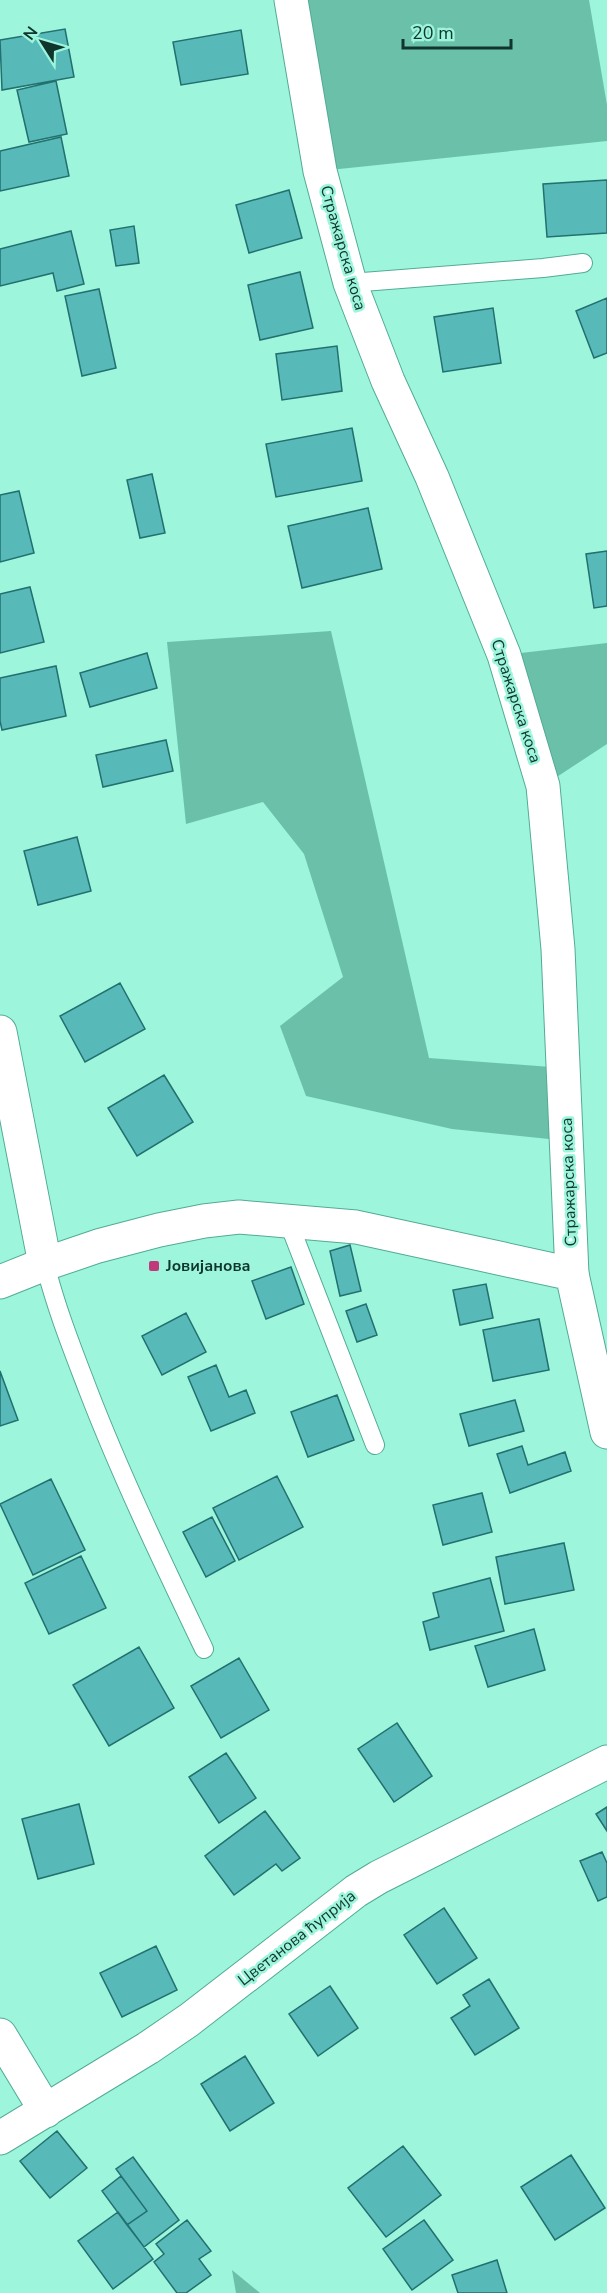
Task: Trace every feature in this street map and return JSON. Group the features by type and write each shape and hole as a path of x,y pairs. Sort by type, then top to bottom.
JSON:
{"street":[{"name":"Стражарска коса","path":"291,0 320,171 350,283 387,381 436,487 504,655 543,786 558,949 572,1275 607,1432"},
{"path":"0,1032 45,1264"},
{"path":"0,1282 98,1246 204,1221 240,1217 356,1227 572,1275"},
{"name":"Цветанова ћуприја","path":"0,2138 189,2020 379,1876 607,1762"},
{"path":"0,2035 46,2111"}],"lane":[{"path":"350,283 583,263"},
{"path":"288,1221 375,1445"},
{"path":"45,1264 56,1307 103,1428 139,1512 204,1649"}],"shaded area":[{"path":"291,0 589,0 607,105 607,141 320,171"},
{"path":"331,631 429,1058 564,1068 568,1141 452,1129 306,1096 280,1026 343,977 304,854 263,802 186,824 167,642"},
{"path":"607,643 607,744 543,786 504,655"},
{"path":"232,2270 260,2293 236,2293"}],"building":[{"path":"65,29 74,77 2,90 0,40"},
{"path":"241,30 248,74 181,85 173,42"},
{"path":"56,81 67,134 29,142 17,90"},
{"path":"61,137 69,176 0,191 0,151"},
{"path":"607,180 607,233 547,237 543,184"},
{"path":"289,190 302,238 249,253 236,205"},
{"path":"134,226 139,263 116,266 110,230"},
{"path":"71,231 84,284 57,291 53,273 0,286 0,249"},
{"path":"300,272 313,328 260,340 248,285"},
{"path":"99,289 116,368 82,376 65,296"},
{"path":"607,298 607,353 594,358 576,311"},
{"path":"493,308 501,363 443,372 434,317"},
{"path":"337,346 342,391 282,400 276,354"},
{"path":"352,428 362,481 276,497 266,444"},
{"path":"152,474 165,533 140,538 127,480"},
{"path":"19,491 34,553 0,562 0,495"},
{"path":"368,508 382,569 302,588 288,526"},
{"path":"607,551 607,606 594,608 586,554"},
{"path":"30,587 44,642 0,653 0,594"},
{"path":"147,653 157,688 90,707 80,673"},
{"path":"56,666 66,716 2,730 0,678"},
{"path":"166,740 173,771 103,787 96,755"},
{"path":"77,837 91,891 38,905 24,851"},
{"path":"120,983 145,1029 85,1062 60,1016"},
{"path":"164,1075 193,1122 137,1156 108,1108"},
{"path":"350,1245 361,1291 340,1296 330,1251"},
{"path":"291,1267 304,1304 266,1319 252,1281"},
{"path":"486,1284 493,1318 460,1325 453,1290"},
{"path":"366,1304 377,1335 357,1342 346,1311"},
{"path":"186,1313 206,1352 162,1375 142,1336"},
{"path":"539,1319 549,1370 493,1381 483,1330"},
{"path":"216,1365 229,1397 246,1390 255,1413 211,1431 188,1377"},
{"path":"0,1371 18,1420 0,1426"},
{"path":"337,1395 354,1440 308,1457 291,1412"},
{"path":"515,1400 524,1431 469,1446 460,1414"},
{"path":"522,1446 528,1465 565,1452 571,1471 510,1493 497,1454"},
{"path":"277,1476 303,1527 239,1560 213,1508"},
{"path":"51,1479 85,1550 33,1575 0,1504"},
{"path":"482,1493 492,1532 443,1545 433,1505"},
{"path":"212,1517 235,1561 206,1577 183,1532"},
{"path":"564,1543 574,1590 505,1604 496,1557"},
{"path":"81,1556 106,1608 49,1634 25,1583"},
{"path":"490,1578 504,1631 430,1650 423,1622 439,1617 433,1593"},
{"path":"534,1629 545,1670 488,1687 475,1646"},
{"path":"139,1647 174,1708 109,1746 73,1685"},
{"path":"239,1658 269,1710 221,1738 191,1686"},
{"path":"397,1723 432,1776 394,1802 358,1749"},
{"path":"226,1753 256,1798 219,1823 189,1777"},
{"path":"79,1804 94,1864 38,1879 22,1819"},
{"path":"607,1807 607,1831 596,1814"},
{"path":"265,1811 300,1858 282,1871 276,1864 234,1895 205,1856"},
{"path":"602,1852 607,1863 607,1897 598,1901 580,1861"},
{"path":"444,1908 477,1958 437,1984 404,1935"},
{"path":"156,1946 177,1990 122,2017 100,1973"},
{"path":"489,1979 519,2028 475,2055 451,2018 470,2006 463,1995"},
{"path":"330,1986 358,2028 318,2056 289,2014"},
{"path":"245,2056 274,2103 230,2131 201,2084"},
{"path":"57,2131 87,2168 50,2198 20,2161"},
{"path":"403,2146 441,2195 386,2237 348,2188"},
{"path":"571,2155 605,2208 555,2240 521,2187"},
{"path":"133,2157 179,2220 144,2247 127,2225 147,2211 116,2169"},
{"path":"121,2176 147,2211 127,2225 102,2191"},
{"path":"118,2212 153,2259 113,2289 78,2241"},
{"path":"187,2220 211,2251 199,2259 211,2275 186,2293 177,2293 154,2262 164,2254 156,2244"},
{"path":"424,2220 453,2260 412,2290 383,2249"},
{"path":"497,2260 507,2293 458,2293 452,2275"}],"place":[{"name":"Јовијанова","path":"154,1266"}]}
